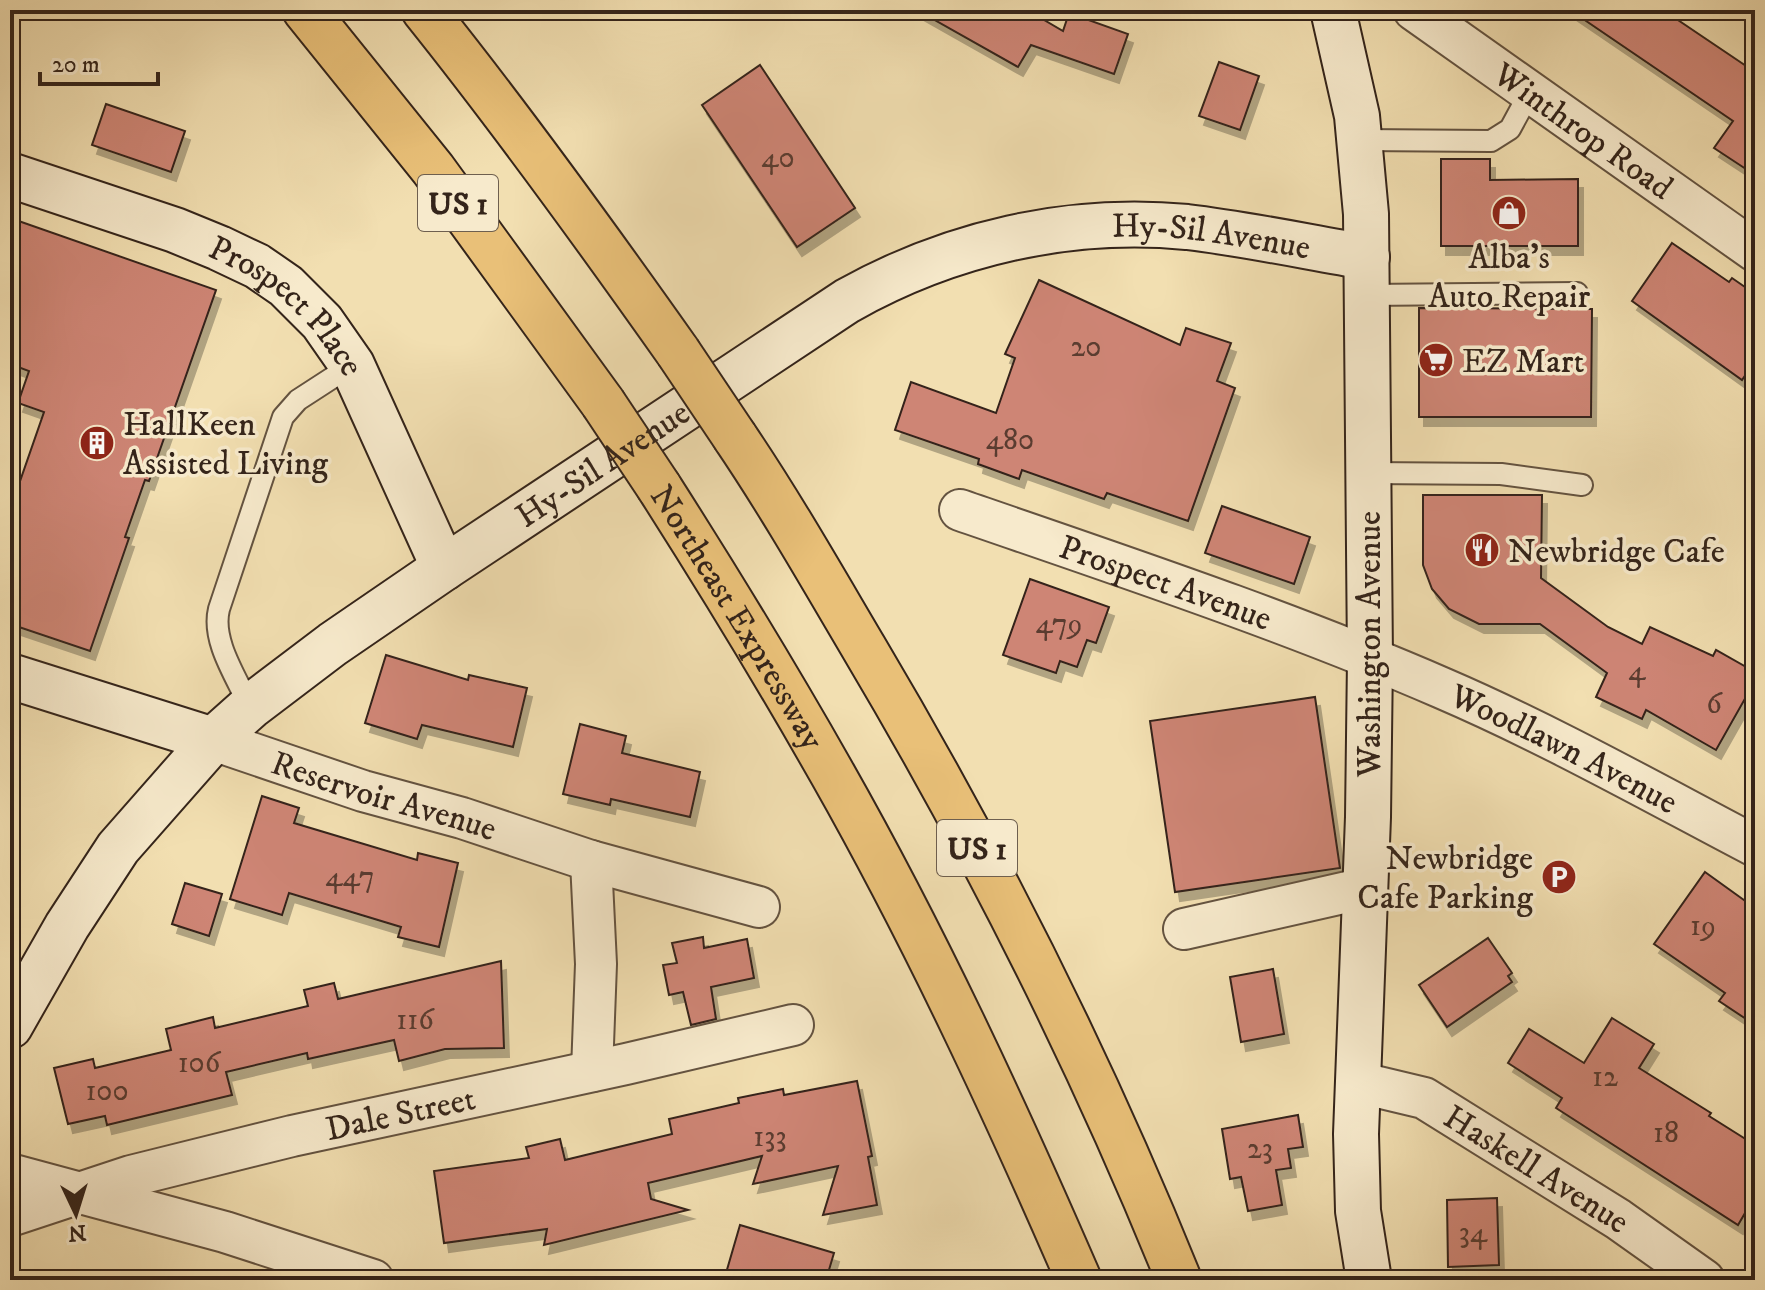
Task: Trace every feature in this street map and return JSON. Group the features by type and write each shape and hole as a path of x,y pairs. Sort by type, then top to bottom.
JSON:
{"highway":[{"name":"Northeast Expressway","path":"305,10 433,169 603,403 768,663 901,900 966,1029 1079,1280"},
{"name":"US 1","path":"424,10 575,206 678,352 735,437 865,648 972,839 1038,968 1101,1101 1179,1280"}],"street":[{"name":"Washington Avenue","path":"1333,10 1352,90 1366,189 1370,659 1356,1134 1358,1211 1369,1280"},
{"name":"Winthrop Road","path":"1414,10 1755,251"},
{"name":"Prospect Place","path":"10,175 175,230 249,262 286,286 312,310 352,365 444,568"},
{"name":"Hy-Sil Avenue","path":"10,1026 67,926 118,848 213,740 250,707 333,644 444,568 829,311 887,280 954,253 1044,231 1128,224 1230,233 1367,276"},
{"name":"Prospect Avenue","path":"960,510 1146,575 1370,659"},
{"name":"Woodlawn Avenue","path":"1370,659 1443,688 1542,736 1755,846"},
{"name":"Reservoir Avenue","path":"10,676 363,791 462,818 591,861 759,907"},
{"path":"591,861 596,964 592,1071"},
{"path":"1184,929 1365,888"},
{"name":"Dale Street","path":"10,1216 131,1176 292,1136 793,1025"},
{"name":"Haskell Avenue","path":"1357,1082 1424,1098 1618,1219 1704,1280"},
{"path":"10,1174 225,1232 322,1272 373,1280"}],"lane":[{"path":"1361,140 1491,141 1510,129 1530,92"},
{"path":"1367,276 1577,293"},
{"path":"250,707 219,638 219,609 283,417 298,400 352,365"},
{"path":"1368,473 1501,474 1582,485"}],"building":[{"path":"917,10 1027,10 1063,31 1069,13 1128,34 1114,74 1031,45 1018,67"},
{"path":"1570,10 1663,10 1755,72 1755,175 1714,148 1733,121"},
{"path":"1219,62 1259,76 1240,130 1199,116"},
{"path":"760,65 855,208 797,247 702,105"},
{"path":"106,104 185,131 171,172 92,145"},
{"name":"Alba's Auto Repair","path":"1441,159 1490,159 1490,180 1578,179 1578,246 1441,246"},
{"name":"HallKeen Assisted Living","path":"10,218 216,290 149,481 145,480 125,537 129,538 90,651 10,624 10,510 44,412 18,403 29,371 10,364"},
{"path":"1672,243 1729,282 1732,278 1755,294 1755,361 1742,380 1632,301"},
{"path":"1039,280 1180,345 1186,328 1231,343 1217,381 1235,388 1188,521 1107,493 1104,499 1022,470 1019,479 978,464 979,459 895,430 911,382 996,413 1015,358 1005,354"},
{"path":"1419,308 1592,309 1591,417 1419,417"},
{"path":"1423,495 1542,495 1541,578 1608,627 1642,644 1650,627 1713,656 1716,650 1755,672 1755,681 1716,750 1646,710 1642,719 1596,697 1607,673 1540,624 1479,624 1449,609 1432,589 1423,565"},
{"path":"1222,506 1310,537 1294,584 1205,553"},
{"path":"1030,579 1109,607 1096,643 1087,640 1077,667 1060,661 1056,673 1003,655"},
{"path":"386,655 468,680 469,675 527,688 513,747 422,725 417,739 365,723"},
{"path":"1315,697 1340,868 1175,892 1150,721"},
{"path":"580,724 626,736 622,753 700,772 690,817 611,799 610,805 563,794"},
{"path":"262,796 299,808 294,823 417,860 418,853 458,863 439,947 398,937 401,927 289,893 282,915 230,899"},
{"path":"1705,872 1755,908 1755,1025 1719,1001 1725,993 1654,944"},
{"path":"185,883 222,894 209,936 172,924"},
{"path":"703,937 704,948 747,939 754,978 711,987 716,1019 691,1025 683,992 669,995 663,965 677,963 672,943"},
{"path":"1488,938 1512,973 1508,976 1512,982 1447,1027 1419,985"},
{"path":"501,961 504,1048 445,1049 399,1061 394,1040 308,1059 307,1053 226,1072 232,1095 107,1125 105,1116 68,1124 54,1068 93,1059 95,1068 171,1050 166,1029 213,1017 215,1028 308,1006 304,990 334,983 338,999"},
{"path":"1273,969 1284,1034 1241,1042 1230,977"},
{"path":"1612,1018 1654,1044 1639,1068 1755,1145 1755,1196 1738,1225 1556,1108 1562,1098 1508,1063 1529,1029 1584,1063"},
{"path":"857,1081 872,1156 868,1157 877,1205 823,1215 838,1166 753,1184 762,1156 648,1183 651,1199 688,1210 544,1245 547,1229 444,1243 434,1171 529,1158 526,1147 560,1139 565,1160 672,1134 669,1119 739,1103 738,1098 783,1089 784,1095"},
{"path":"1298,1115 1303,1147 1288,1149 1291,1168 1276,1170 1282,1205 1248,1211 1241,1177 1230,1179 1222,1129"},
{"path":"1497,1198 1499,1265 1448,1267 1447,1200"},
{"path":"740,1225 834,1253 826,1280 724,1280"}],"place":[{"name":"Alba's Auto Repair","path":"1509,213"},
{"name":"EZ Mart","path":"1436,360"},
{"name":"HallKeen Assisted Living","path":"97,443"},
{"name":"Newbridge Cafe","path":"1482,550"},
{"name":"Newbridge Cafe Parking","path":"1559,877"}]}
